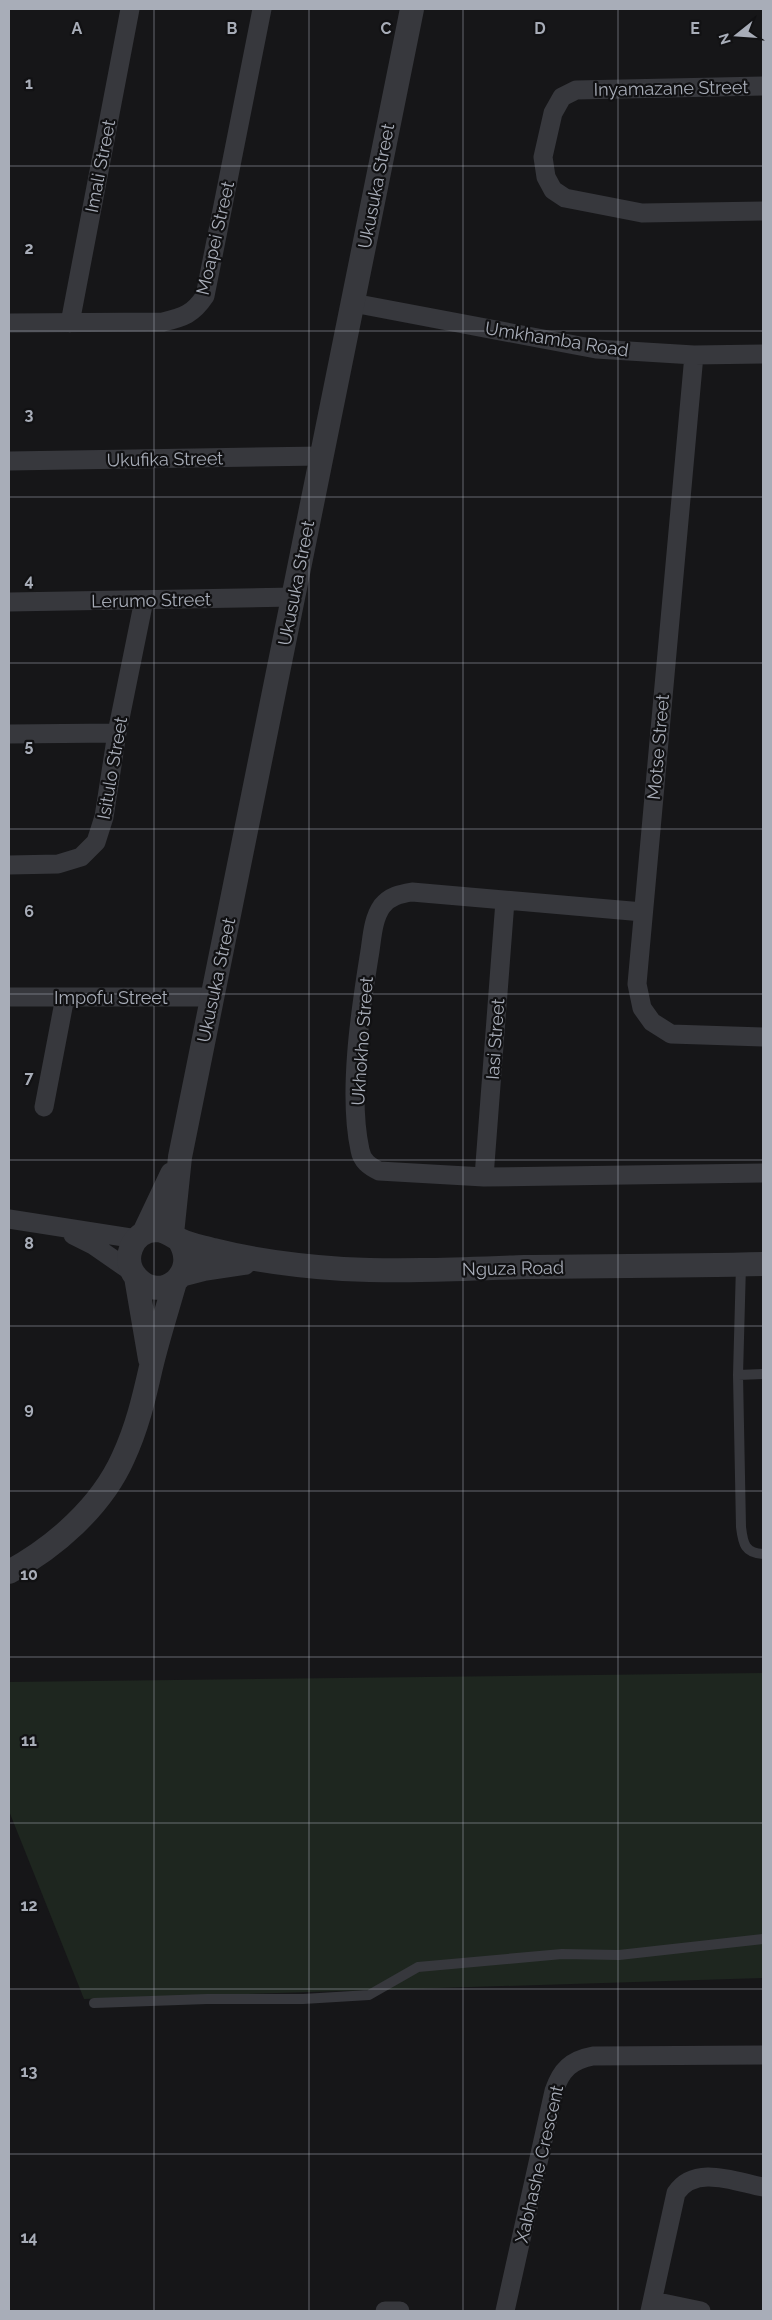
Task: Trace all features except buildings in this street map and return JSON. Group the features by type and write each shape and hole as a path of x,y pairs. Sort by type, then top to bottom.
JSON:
{"street":[{"name":"Imali Street","path":"70,323 130,9"},
{"name":"Moapei Street","path":"9,323 164,322 182,317 196,309 205,296 262,9"},
{"name":"Ukusuka Street","path":"175,1237 180,1157 412,9"},
{"name":"Inyamazane Street","path":"763,86 576,90 562,97 553,113 543,157 546,177 553,190 565,198 642,213 763,211"},
{"name":"Umkhamba Road","path":"353,303 596,349 694,355 763,354"},
{"name":"Motse Street","path":"694,355 637,984 642,1008 652,1022 671,1034 763,1037"},
{"name":"Ukufika Street","path":"9,460 322,456"},
{"name":"Lerumo Street","path":"9,602 294,597"},
{"name":"Isitulo Street","path":"9,864 58,864 81,857 96,842 104,817 117,733 144,600"},
{"path":"9,734 117,733"},
{"name":"Ukhokho Street","path":"643,912 412,892 393,895 382,906 375,921 362,1004 356,1070 356,1112 360,1151 367,1165 379,1171 484,1177 763,1173"},
{"name":"Iasi Street","path":"484,1177 506,901"},
{"name":"Impofu Street","path":"9,997 212,996"},
{"path":"44,1107 65,997"},
{"name":"Ukusuka Street","path":"141,1236 180,1157"},
{"path":"9,1219 56,1227 141,1236 154,1230 175,1237 186,1256 185,1266 178,1278 151,1366 141,1412 122,1460 102,1492 62,1536 34,1557 9,1572"},
{"path":"56,1227 94,1245 147,1286 157,1288 178,1278"},
{"path":"141,1236 129,1254 151,1366"},
{"name":"Nguza Road","path":"175,1237 204,1248 263,1261 344,1269 752,1265"},
{"name":"Nguza Road","path":"178,1278 204,1269 263,1261"},
{"name":"Xabhashe Crescent","path":"505,2311 554,2091 558,2080 567,2066 580,2058 593,2056 763,2054"},
{"path":"701,2311 652,2306 676,2193 690,2179 704,2176 763,2187"},
{"path":"385,2311 400,2311"}],"lane":[{"path":"752,1265 738,1375 741,1528 745,1547 753,1553 763,1554"},
{"path":"738,1375 763,1374"},
{"path":"94,2003 207,1999 303,1999 369,1994 418,1967 562,1954 619,1955 763,1939"}],"shaded area":[{"path":"763,1673 763,1978 84,1999 9,1811 9,1682"}]}
